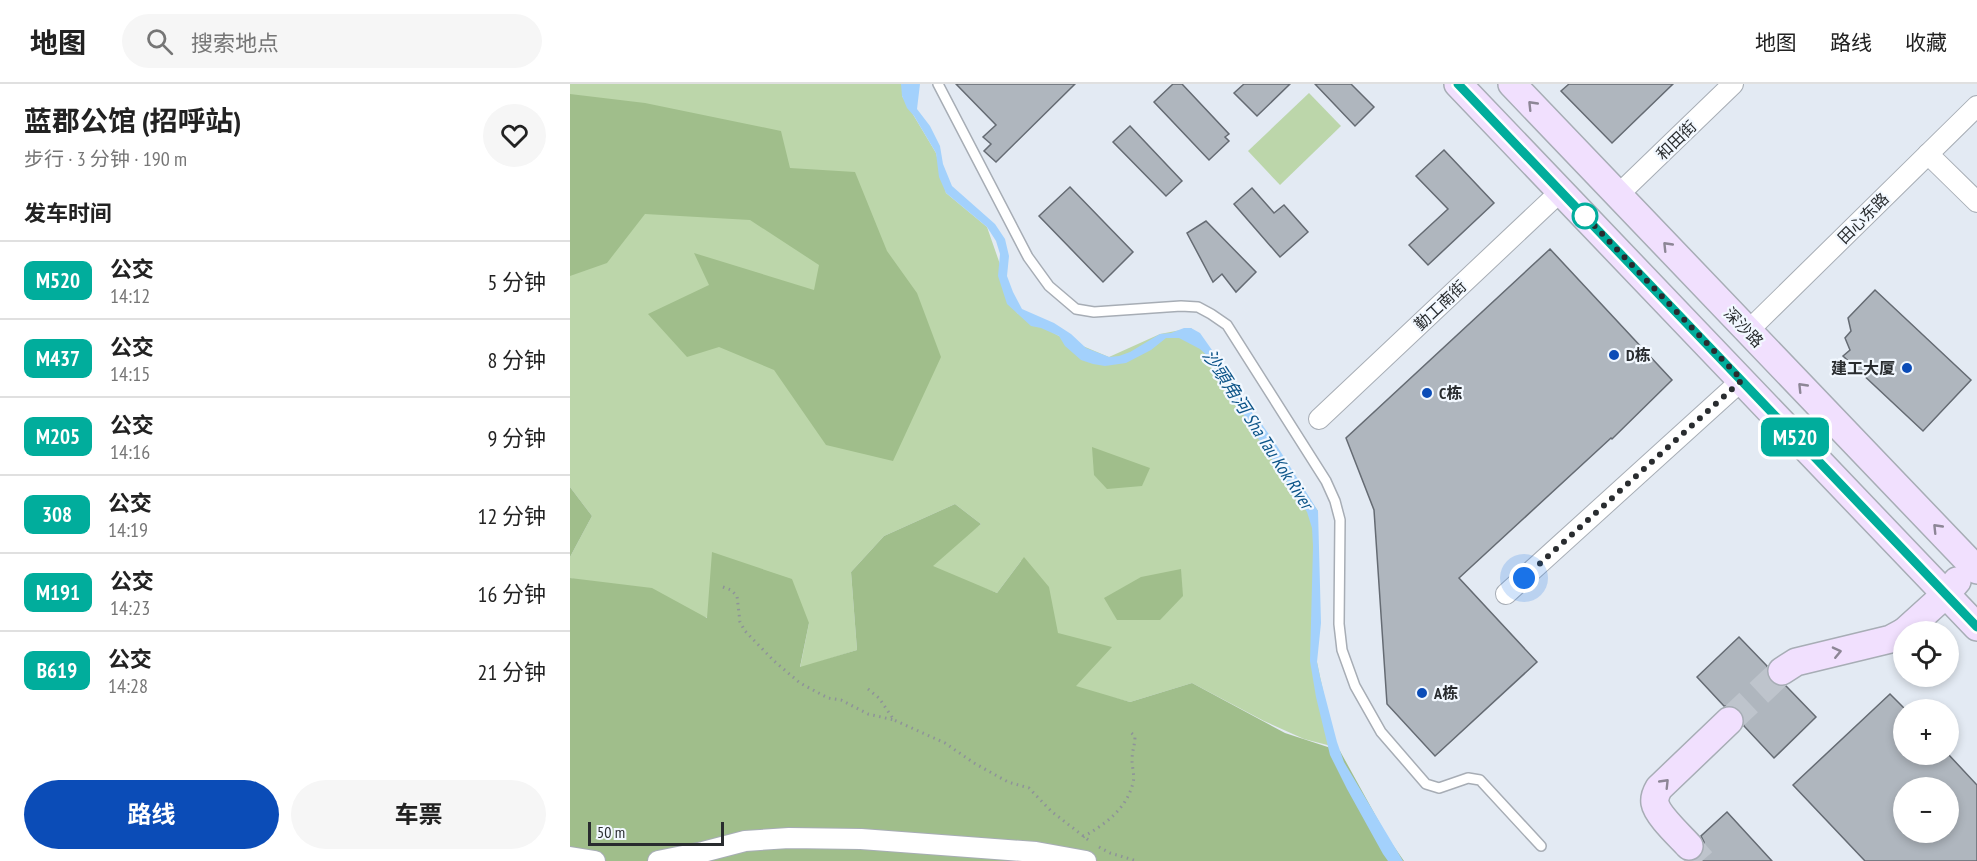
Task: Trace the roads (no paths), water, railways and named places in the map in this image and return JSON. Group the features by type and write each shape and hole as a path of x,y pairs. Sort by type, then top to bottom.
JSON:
{"main road":[{"path":"1458,84 1977,627"},
{"name":"深沙路","path":"1512,84 1748,331 1972,556"},
{"path":"1916,621 1946,594 1972,556"},
{"path":"1782,671 1796,662 1893,638"},
{"path":"1689,846 1658,811 1655,795 1659,788 1729,721"}],"street":[{"name":"和田街","path":"1618,195 1733,84"},
{"name":"田心东路","path":"1748,331 1977,106"},
{"path":"1928,154 1977,202"},
{"name":"勤工南街","path":"1319,420 1561,191"},
{"path":"1506,594 1742,380"},
{"path":"658,861 745,841 789,837 861,839 1036,852 1086,861"},
{"path":"570,857 595,861"}],"lane":[{"path":"938,84 1028,257 1049,286 1076,309 1094,312 1181,306 1198,307 1227,325 1326,481 1335,501 1340,520 1339,624 1342,650 1355,686 1381,732 1426,784 1439,789 1468,778 1480,780 1541,846"}],"water":[{"name":"沙頭角河 Sha Tau Kok River","path":"901,84 920,84 917,109 930,126 940,146 943,164 952,186 995,224 1005,239 1009,256 1007,276 1022,309 1054,323 1086,348 1109,357 1130,352 1160,334 1191,328 1200,333 1231,377 1249,409 1277,446 1318,511 1321,623 1317,662 1337,742 1344,762 1403,861 1388,861 1383,854 1330,755 1310,661 1313,546 1312,528 1307,512 1248,423 1217,365 1200,349 1179,338 1166,338 1151,350 1126,363 1105,366 1093,364 1081,360 1065,346 1059,336 1031,326 1007,304 998,276 1000,254 996,241 987,227 946,193 939,177 936,153 907,108 902,96"}],"tunnel":[{"path":"1729,721 1782,671"},
{"path":"1689,846 1702,861"}],"place":[{"name":"D栋","path":"1614,355"},
{"name":"建工大厦","path":"1907,368"},
{"name":"C栋","path":"1427,393"},
{"name":"A栋","path":"1422,693"}]}
